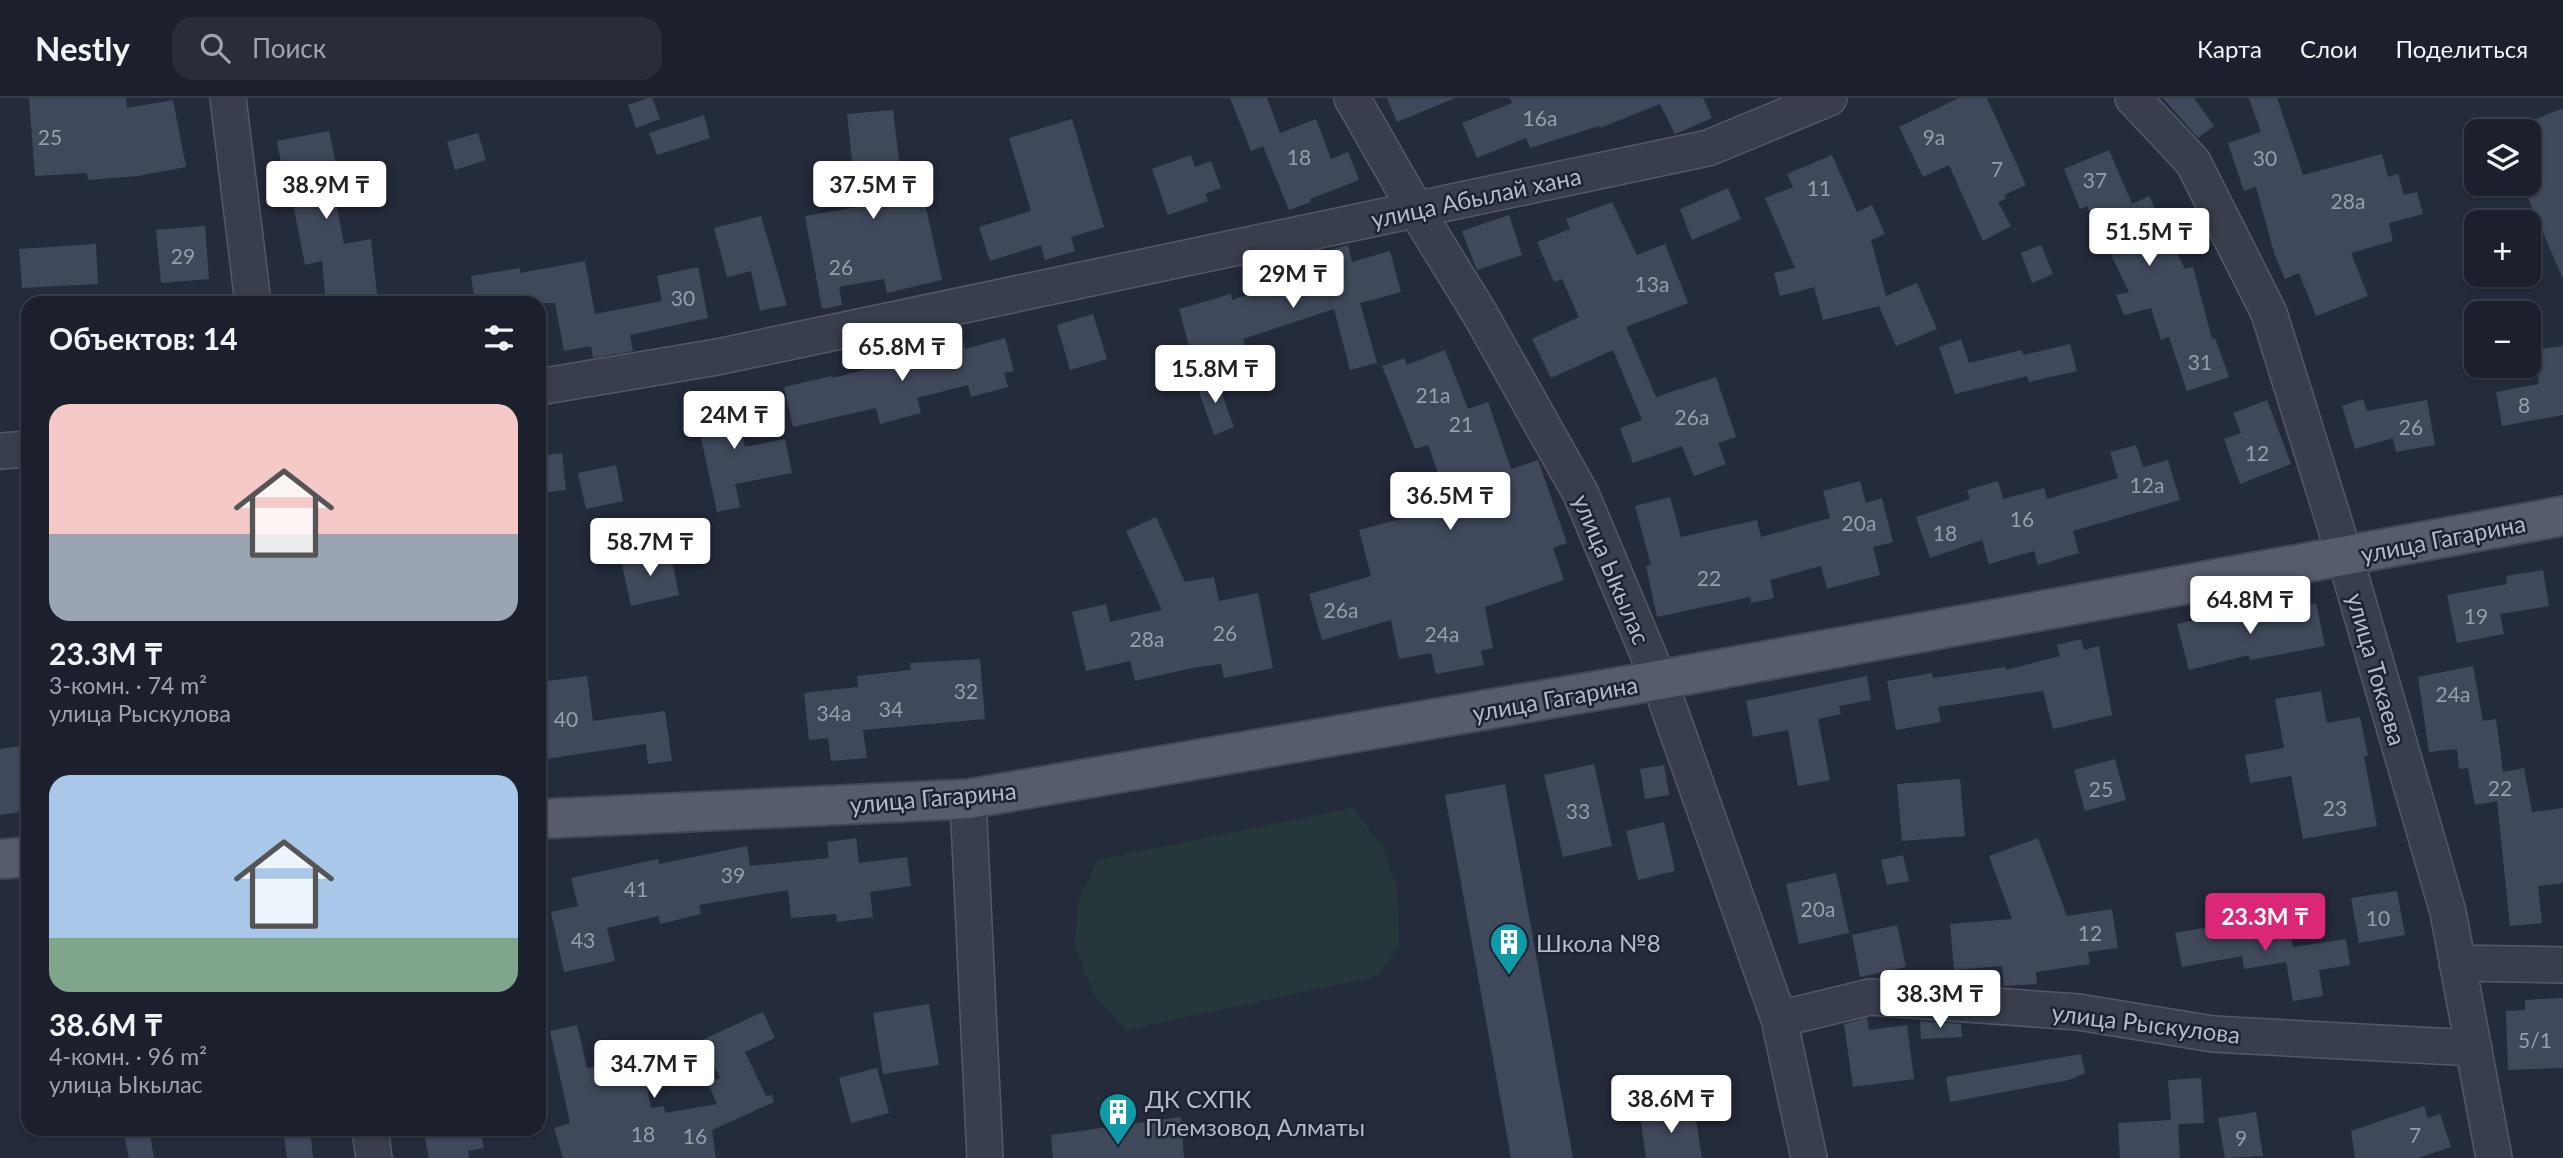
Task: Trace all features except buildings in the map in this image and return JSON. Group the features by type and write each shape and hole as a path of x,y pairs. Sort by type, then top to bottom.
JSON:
{"main road":[{"name":"улица Гагарина","path":"546,819 968,799 1659,680 2563,516"},
{"path":"0,859 21,858"}],"street":[{"path":"229,98 252,296"},
{"name":"улица Ыкылас","path":"1352,98 1581,494 1659,680 1779,1019 1809,1158"},
{"name":"улица Абылай хана","path":"546,386 717,357 1708,148 1829,98"},
{"name":"улица Токаева","path":"2133,98 2193,162 2269,313 2345,557 2448,912 2494,1158"},
{"path":"0,451 21,450"},
{"path":"968,799 985,1158"},
{"path":"2457,963 2563,965"},
{"name":"улица Рыскулова","path":"1779,1019 1870,997 2078,1012 2213,1034 2474,1048"},
{"path":"371,1136 374,1158"}],"shaded area":[{"path":"1352,808 1382,845 1397,889 1399,945 1378,976 1127,1030 1094,996 1074,944 1079,900 1097,860"}],"place":[{"name":"Школа №8","path":"1509,976"},
{"name":"ДК СХПК Племзовод Алматы","path":"1118,1146"}]}
